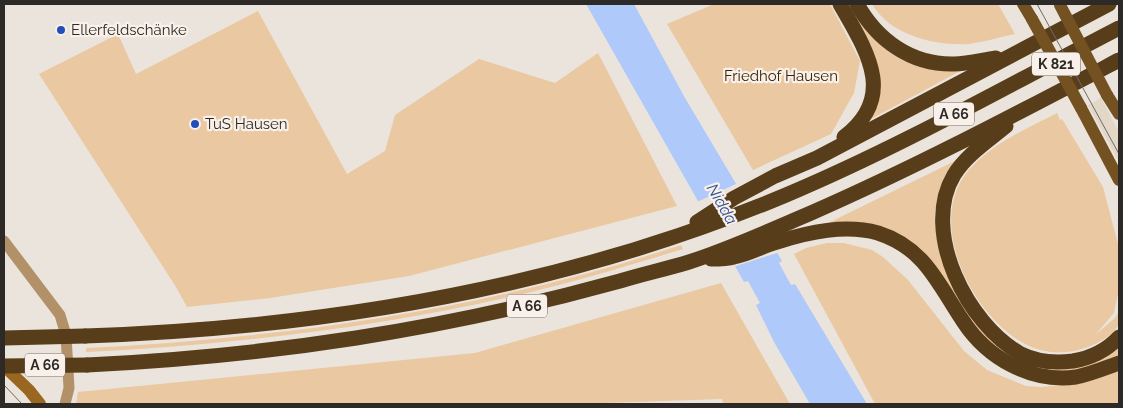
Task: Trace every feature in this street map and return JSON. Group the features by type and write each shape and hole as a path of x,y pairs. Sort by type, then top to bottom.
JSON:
{"highway":[{"path":"817,158 859,124 868,107 873,91 873,76 869,58 840,4"},
{"path":"857,4 884,39 909,56 924,61 955,64 1012,54"},
{"path":"675,236 734,198 775,176 817,158 1109,4"},
{"name":"A 66","path":"4,338 193,332 247,327 391,307 517,281 623,252 675,236 785,195 909,138 1119,28"},
{"name":"A 66","path":"4,366 87,365 169,360 306,347 407,331 526,306 690,262 798,218 920,163 1119,60"},
{"path":"1033,105 976,150 962,163 954,175 944,198 942,221 945,245 951,266 969,302 983,322 1004,342 1022,354 1042,361 1063,362 1084,359 1100,353 1119,337"},
{"path":"690,262 734,257 777,242 828,230 863,230 895,240 908,248 931,270 972,333 993,353 1018,369 1036,375 1062,378 1090,374 1119,363"}],"main road":[{"name":"K 821","path":"1023,4 1119,180"},
{"name":"K 821","path":"1059,4 1119,114"},
{"path":"4,366 29,390 40,404"}],"street":[{"path":"4,241 60,315 66,335 70,388 65,404"}],"shaded area":[{"path":"1101,98 1119,132 1119,162 1088,105"}],"green space":[{"name":"Friedhof Hausen","path":"714,4 830,4 860,61 854,93 831,134 753,170 667,24"},
{"path":"847,4 850,4 881,45 899,58 909,63 930,68 964,69 869,120 879,70 870,44"},
{"path":"872,4 998,4 1015,34 969,44 942,43 901,31 880,15"},
{"path":"258,11 347,174 385,151 395,115 479,59 555,83 598,53 677,206 409,276 270,298 187,307 39,74 118,34 136,74"},
{"path":"1057,113 1103,187 1119,248 1119,289 1114,313 1095,335 1115,318 1119,311 1118,326 1110,335 1089,347 1062,352 1044,351 1027,345 1007,332 989,314 973,292 961,268 953,242 951,217 956,193 968,171 977,161 1009,138"},
{"path":"957,160 936,203 935,228 943,261 1010,353 1085,366 1108,355 1119,347 1119,357 1075,372 1034,369 989,344 916,247 822,226"},
{"path":"827,243 844,243 872,250 883,257 908,280 964,351 987,370 1026,386 1041,387 1063,385 1119,371 1119,404 875,404 794,254 806,248"},
{"path":"681,245 683,249 550,287 401,319 244,340 86,352 86,348 237,337 387,317 535,287"},
{"path":"721,283 790,404 723,404 722,399 575,404 76,404 78,392 475,353"}],"water":[{"name":"Nidda","path":"586,4 634,4 685,98 782,261 779,263 791,285 795,284 867,404 810,404 774,342 756,305 760,303 748,281 744,282"}],"pier":[{"path":"738,183 780,252 733,267 697,202"}],"tram line":[{"path":"1037,4 1119,154"},
{"path":"4,385 22,404"}],"place":[{"name":"Ellerfeldschänke","path":"61,30"},
{"name":"TuS Hausen","path":"195,124"}]}
